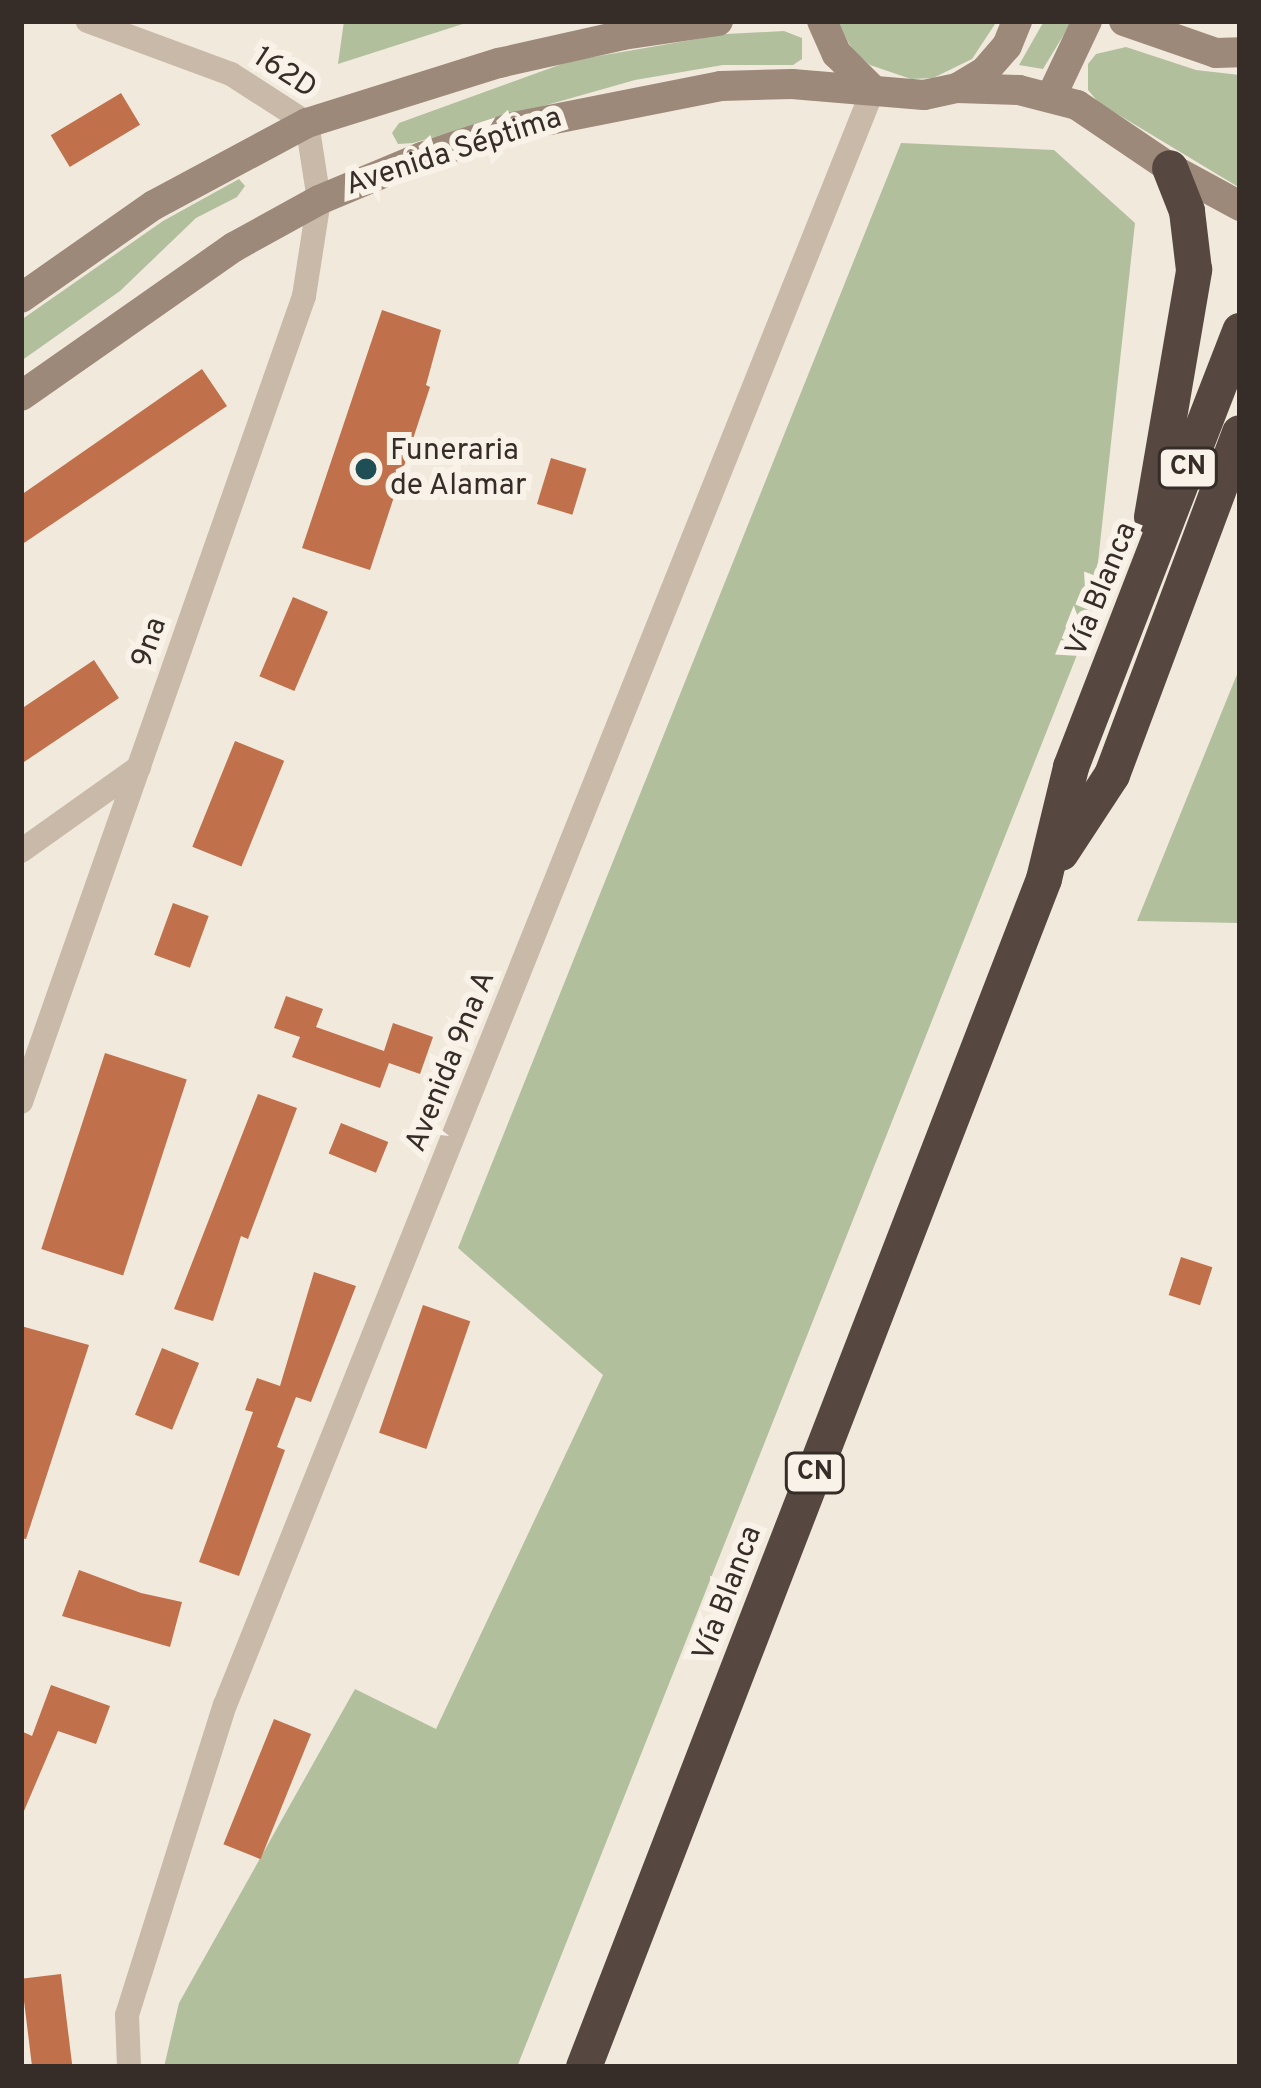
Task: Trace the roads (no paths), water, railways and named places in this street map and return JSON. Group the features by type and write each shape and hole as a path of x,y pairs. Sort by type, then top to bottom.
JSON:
{"highway":[{"path":"1136,605 1189,324 1194,270 1187,211 1170,169"},
{"name":"Vía Blanca","path":"584,2067 1044,879 1071,767 1240,331"},
{"name":"Vía Blanca","path":"1044,879 1112,775 1240,433"},
{"path":"1206,532 1240,478"}],"main road":[{"path":"21,298 154,205 307,122 540,53 718,21"},
{"path":"822,21 837,54 874,90"},
{"path":"957,88 986,71 1007,46 1017,21"},
{"path":"1051,97 1087,21"},
{"path":"1124,21 1185,44 1240,52"},
{"name":"Avenida Séptima","path":"21,396 234,248 319,200 514,127 638,98 721,86 924,95 957,88 1051,97 1102,119 1170,169 1240,206"}],"street":[{"name":"162D","path":"88,21 231,74 307,122 319,200"},
{"name":"Avenida 9na A","path":"129,2067 127,2015 225,1705 874,90"},
{"name":"9na","path":"21,1102 304,296 319,200"},
{"path":"21,850 139,766"}],"place":[{"name":"Funeraria de Alamar","path":"366,469"}]}
